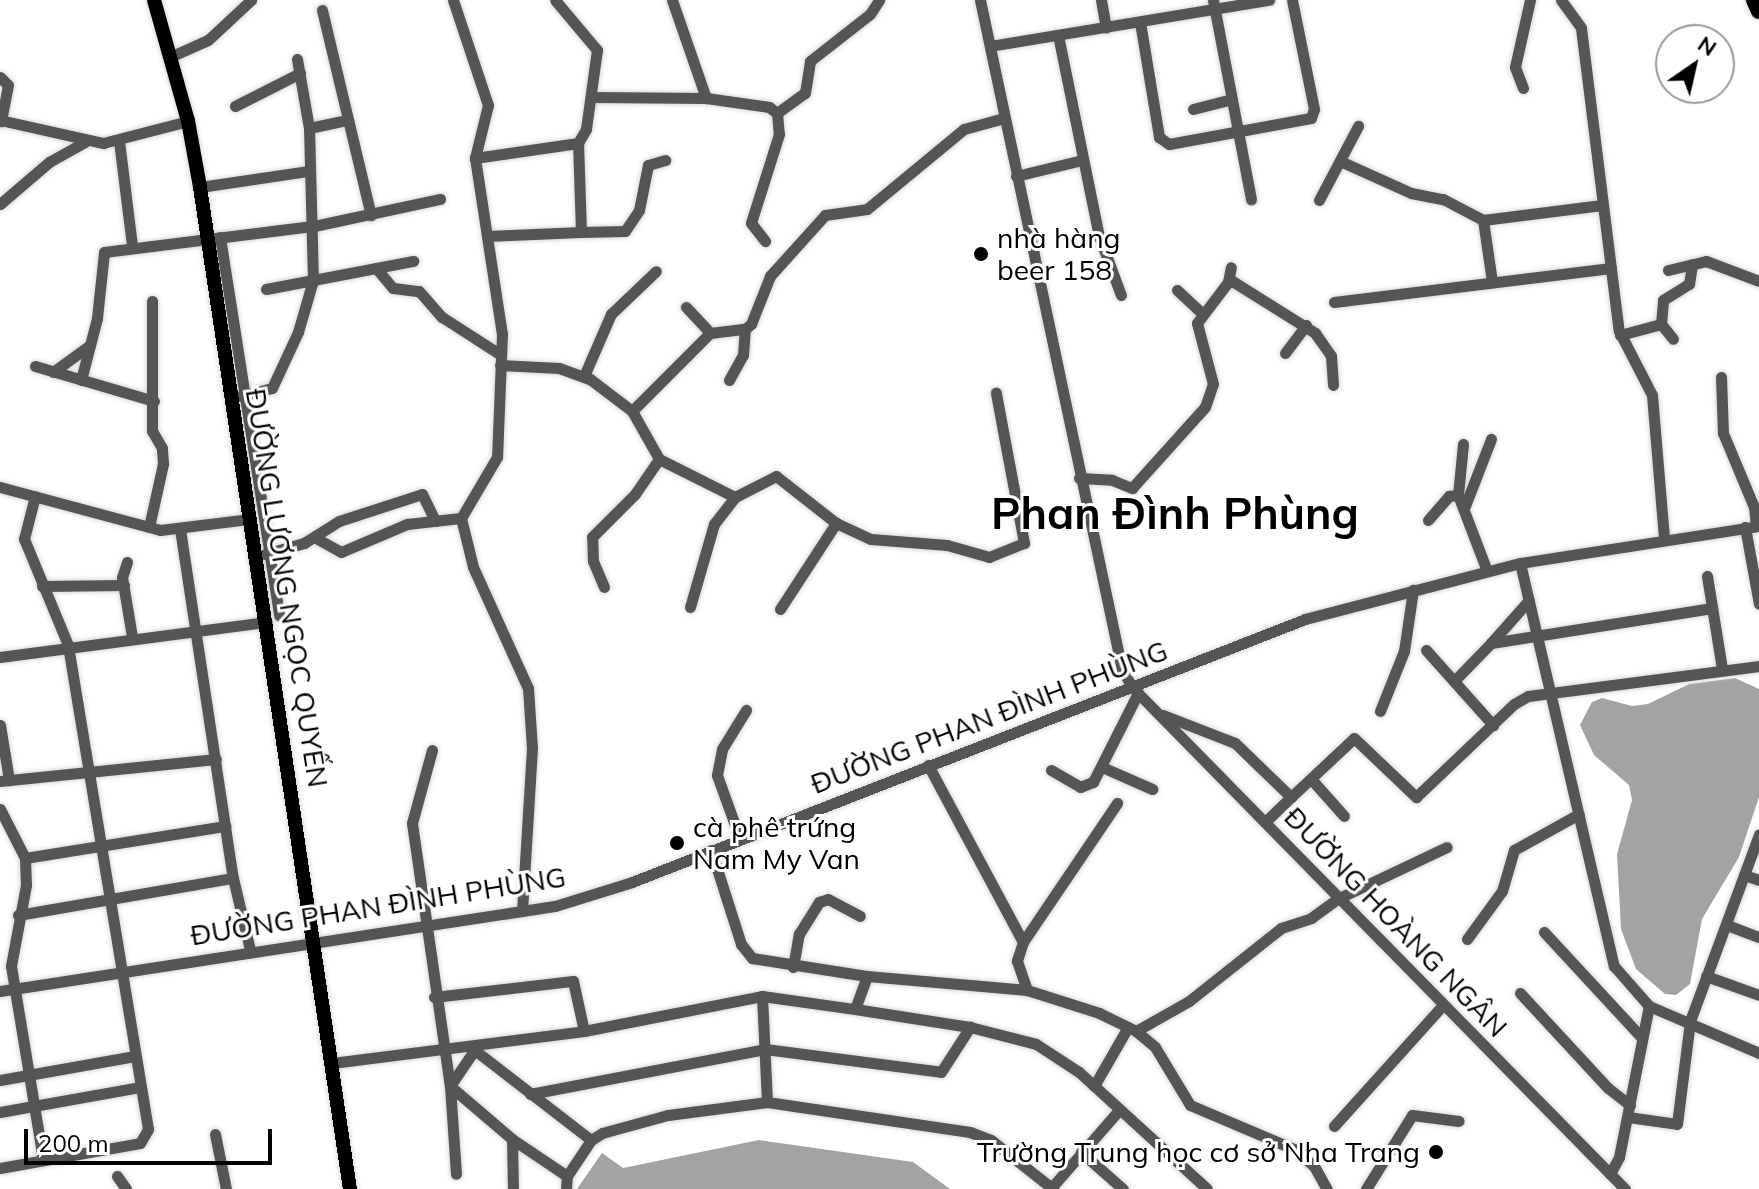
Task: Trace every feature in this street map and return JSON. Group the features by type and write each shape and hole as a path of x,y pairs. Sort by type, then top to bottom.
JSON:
{"highway":[{"path":"1754,0 1759,11"}],"main road":[{"name":"ĐƯỜNG LƯƠNG NGỌC QUYẾN","path":"154,0 172,56 214,238 230,398 250,519 263,555 273,619 350,1189"}],"street":[{"path":"172,56 208,40 251,0"},
{"path":"453,0 488,105 475,158 500,360 497,457 461,518 473,567 528,688 532,748 522,911"},
{"path":"555,0 597,50 592,97 578,143 581,232"},
{"path":"673,0 706,98"},
{"path":"592,97 706,98 777,113 805,93 810,61 870,14 879,0"},
{"name":"ĐƯỜNG HOÀNG NGÂN","path":"980,0 1115,654 1135,691 1625,1189"},
{"path":"1101,0 1106,28"},
{"path":"990,46 1140,22 1214,5 1269,0"},
{"path":"1140,22 1160,139 1169,144 1307,121 1312,115 1292,0"},
{"path":"1523,88 1515,67 1530,0"},
{"path":"1561,0 1581,28 1620,335 1652,395 1664,539"},
{"path":"1214,5 1251,199"},
{"path":"322,10 371,215"},
{"path":"1058,35 1099,236 1121,295"},
{"path":"230,398 272,388 298,332 313,280 314,226 309,128 297,59"},
{"path":"235,106 300,73"},
{"path":"0,77 8,85 0,120 85,142 119,141 188,121"},
{"path":"1193,109 1232,99"},
{"path":"765,241 751,223 779,134 777,113"},
{"path":"729,380 743,355 745,329 770,276 825,215 867,209 964,129 1004,118"},
{"path":"309,128 346,120"},
{"path":"1319,200 1358,126"},
{"path":"119,141 132,246"},
{"path":"0,204 49,162 85,142"},
{"path":"475,158 578,143"},
{"path":"487,236 625,231 639,210 648,165 665,160"},
{"path":"1016,176 1082,160"},
{"path":"1340,161 1411,193 1443,199 1483,220 1602,205"},
{"path":"200,187 309,171"},
{"path":"81,380 90,345 103,254 132,246 314,226 440,199"},
{"path":"1483,220 1492,282"},
{"path":"214,238 245,395 263,555 314,537 339,521 422,494 435,521"},
{"path":"266,289 413,261"},
{"path":"1668,270 1692,264 1719,263 1759,281"},
{"path":"1673,339 1661,324 1663,300 1689,284 1692,264"},
{"path":"376,268 393,288 419,291 442,317 500,360 559,368 584,376 632,411 659,459 735,497"},
{"path":"1334,302 1611,268"},
{"path":"584,376 611,314 656,271"},
{"path":"1079,478 1112,480 1132,488 1205,407 1213,384 1197,329 1201,312 1230,273 1306,325 1331,356 1333,385"},
{"path":"1177,290 1201,312"},
{"path":"149,527 163,464 162,448 152,431 152,301"},
{"path":"686,307 710,333"},
{"path":"1620,335 1661,324"},
{"path":"1285,353 1306,325"},
{"path":"632,411 710,333 745,329"},
{"path":"53,372 90,345"},
{"path":"35,366 154,401"},
{"path":"1721,377 1723,433 1754,507 1759,604"},
{"path":"690,607 710,536 735,497 776,476 836,523 871,539 947,545 989,557 1024,543 996,393"},
{"path":"1465,506 1491,439"},
{"path":"1463,444 1458,495 1465,506 1487,571"},
{"path":"604,587 593,561 592,537 635,494 659,459"},
{"path":"0,487 149,527 180,529 250,519"},
{"path":"1428,520 1449,496 1458,495"},
{"path":"0,1168 145,1139 148,1129 123,970 98,847 68,645 24,539 35,496"},
{"path":"314,537 341,552 407,524 461,518"},
{"path":"780,609 836,523"},
{"name":"ĐƯỜNG PHAN ĐÌNH PHÙNG","path":"0,991 316,939 569,902 928,765 1135,691 1305,619 1520,563 1753,526"},
{"path":"180,529 233,878 250,950"},
{"path":"127,562 124,585 132,637"},
{"path":"1520,563 1553,692 1614,966 1649,1006 1759,1053"},
{"path":"1707,576 1722,669"},
{"path":"42,586 124,585"},
{"path":"1380,711 1404,651 1413,590"},
{"path":"1455,680 1529,600"},
{"path":"1491,643 1712,608"},
{"path":"0,657 68,645 273,619"},
{"path":"1426,650 1493,725"},
{"path":"1265,822 1354,738 1416,797 1521,700 1553,692 1759,666"},
{"path":"1051,770 1080,787 1093,782 1135,691"},
{"path":"740,839 717,775 722,749 746,710"},
{"path":"1160,714 1235,743 1291,797"},
{"path":"0,725 4,780 216,759"},
{"path":"432,750 412,823 440,1047 450,1086 456,1174"},
{"path":"928,765 1023,942"},
{"path":"1102,767 1152,789"},
{"path":"1312,780 1344,816"},
{"path":"1027,990 1017,961 1023,942 1117,803"},
{"path":"0,809 25,858 26,885 18,915 13,989 43,1160"},
{"path":"1467,939 1502,891 1514,850 1579,814"},
{"path":"25,858 225,826"},
{"path":"1520,993 1629,1111 1677,1124 1690,1021 1759,834"},
{"path":"1094,1086 1132,1029 1189,1001 1260,941 1319,913 1339,898 1447,847"},
{"path":"711,850 741,944 752,958 793,967 867,976 1027,990 1132,1029 1155,1047 1190,1105 1296,1150 1314,1166 1327,1189"},
{"path":"1744,875 1759,880"},
{"path":"18,915 109,902 233,878"},
{"path":"793,967 799,934 823,899 860,916"},
{"path":"1727,925 1759,937"},
{"path":"1544,932 1642,1038"},
{"path":"855,1009 867,976"},
{"path":"1706,976 1759,995"},
{"path":"434,997 573,981 584,1031"},
{"path":"332,1063 584,1031 762,996 855,1009 970,1027 1036,1044 1094,1086 1207,1189"},
{"path":"762,996 767,1102"},
{"path":"1334,1126 1443,1005"},
{"path":"1610,1174 1629,1111 1649,1006"},
{"path":"530,1094 765,1049 936,1073 948,1068 970,1027"},
{"path":"450,1086 472,1047"},
{"path":"472,1047 591,1140"},
{"path":"0,1080 135,1056"},
{"path":"450,1086 512,1139 567,1176"},
{"path":"0,1112 141,1087"},
{"path":"566,1189 567,1176 591,1140 668,1115 767,1102 970,1132 991,1140 1053,1188 1119,1110"},
{"path":"1366,1189 1412,1115 1459,1121"},
{"path":"215,1134 226,1189"},
{"path":"512,1139 513,1189"},
{"path":"1081,1152 1123,1189"},
{"path":"117,1176 126,1189"}],"shaded area":[{"path":"1735,678 1759,689 1759,797 1739,857 1702,919 1690,984 1676,995 1665,994 1636,969 1621,929 1617,854 1632,800 1629,785 1594,755 1580,725 1592,702 1602,698 1632,706 1648,704 1689,684"},
{"path":"759,1140 913,1162 950,1189 577,1189 602,1153 623,1168"}],"place":[{"name":"nhà hàng beer 158","path":"981,254"},
{"name":"cà phê trứng Nam My Van","path":"677,843"},
{"name":"Trường Trung học cơ sở Nha Trang","path":"1436,1152"}],"district":[{"name":"Phan Đình Phùng","path":"1175,513"}]}
